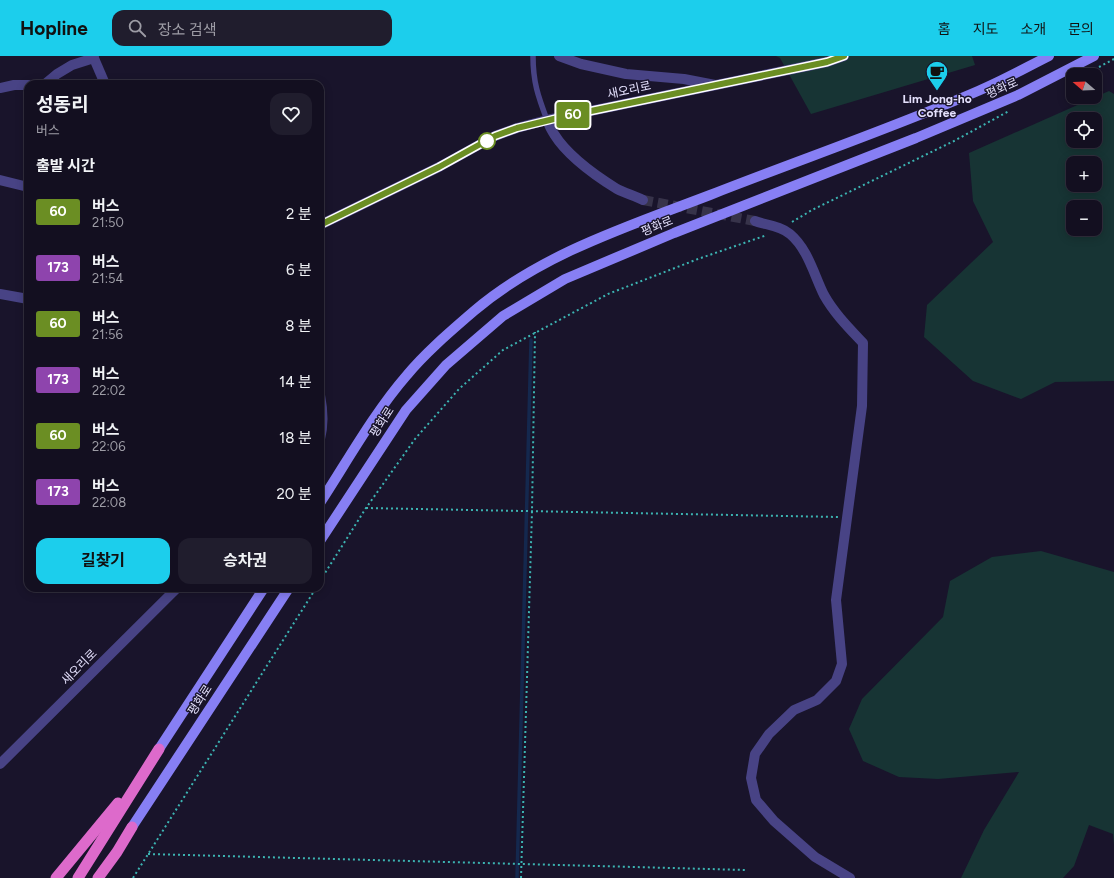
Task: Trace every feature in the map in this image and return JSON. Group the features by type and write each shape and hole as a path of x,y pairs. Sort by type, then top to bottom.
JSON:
{"highway":[{"path":"78,878 159,749"},
{"path":"56,878 146,769"},
{"path":"98,878 117,852 132,827"},
{"path":"106,878 117,852"}],"main road":[{"name":"평화로","path":"324,496 386,401 407,374 429,351 475,310 504,288 536,268 565,253 649,218 903,121 979,90 1049,56"},
{"name":"평화로","path":"324,535 406,410 446,365 503,316 565,278 674,233 930,132 1018,95 1094,56"},
{"name":"평화로","path":"159,749 261,592"},
{"name":"평화로","path":"132,827 286,592"}],"street":[{"path":"558,56 581,64 626,74 684,79 714,85"},
{"name":"새오리로","path":"324,223 439,167 495,136 517,128 548,120 827,62 844,56"},
{"path":"50,80 72,65 94,57 103,80"},
{"path":"0,88 14,85 24,85"},
{"path":"548,120 553,134 574,156 618,189 643,200"},
{"path":"0,180 24,186"},
{"path":"755,222 781,229 790,234 803,250 825,296 840,318 863,343 862,406 836,600 842,664 836,681 817,700 794,710 769,734 755,754 751,778 756,800 774,821 815,857 850,878"},
{"path":"0,294 24,298"},
{"name":"새오리로","path":"0,764 173,592"}],"lane":[{"path":"533,56 533,74 536,90 548,120"}],"path":[{"path":"324,575 366,508 415,439 459,389 503,350 608,294 781,229 812,210 954,141 1010,111"},
{"path":"521,878 532,511 535,332"},
{"path":"366,508 847,518"},
{"path":"133,878 313,592"},
{"path":"148,854 746,870"}],"green space":[{"path":"776,56 972,56 975,65 811,114 780,58"},
{"path":"1109,91 1114,94 1114,381 1055,382 1021,399 973,381 924,337 927,305 993,242 973,201 969,153 1080,104 1102,104 1102,94"},
{"path":"1041,551 1114,572 1114,845 1113,834 1089,825 1074,866 1063,878 961,878 984,830 1019,772 938,779 899,777 863,761 849,729 862,699 943,617 950,581 992,557"}],"waterway":[{"path":"517,878 531,340"}],"tunnel":[{"path":"643,200 755,221"}],"bus line":[{"name":"60","path":"324,223 439,167 495,136 517,128 562,117 827,62 844,56"}],"place":[{"name":"Lim Jong-ho Coffee","path":"937,92"}]}
